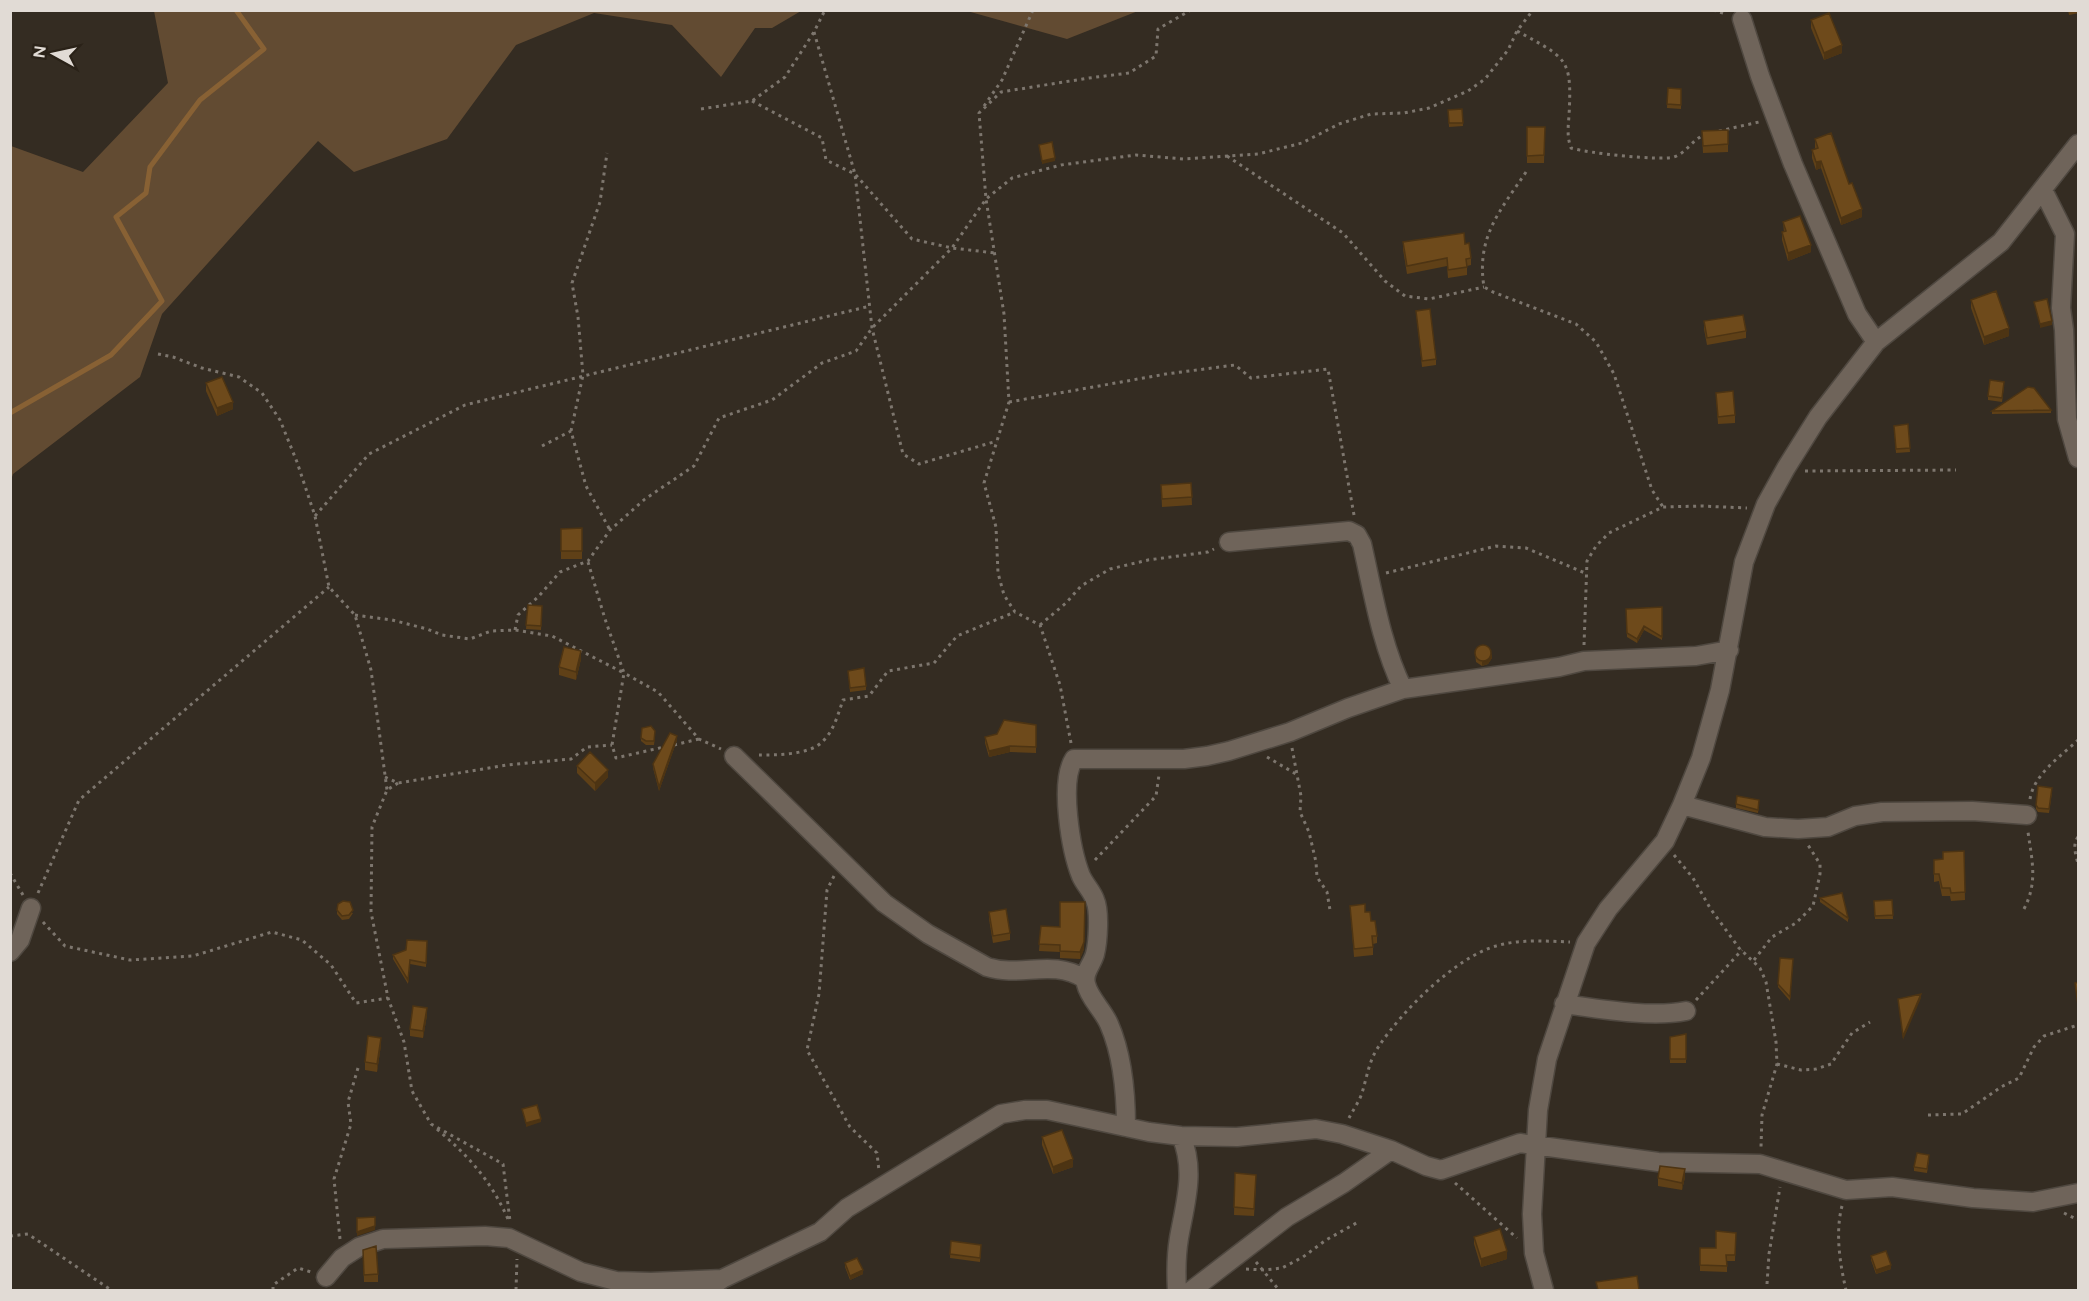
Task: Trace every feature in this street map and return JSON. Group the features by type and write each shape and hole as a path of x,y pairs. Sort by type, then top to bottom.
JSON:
{"street":[{"path":"1742,19 1760,76 1793,164 1857,314 1876,342"},
{"path":"1544,1290 1534,1253 1532,1214 1538,1110 1547,1059 1586,943 1608,909 1665,841 1701,758 1729,650 1744,562 1763,511 1786,468 1818,417 1876,342 2001,242 2079,144"},
{"path":"2043,190 2065,234 2061,308 2064,330 2067,420 2079,458"},
{"path":"1229,542 1349,531 1357,534 1362,544 1380,621 1396,675 1403,689"},
{"path":"1126,1127 1126,1093 1120,1060 1109,1023 1088,989 1085,979 1086,970 1096,952 1097,913 1095,899 1080,874 1068,814 1068,777 1069,768 1074,759 1184,759 1229,751 1290,732 1348,708 1403,689 1584,662 1696,656 1729,650"},
{"path":"734,756 884,903 928,934 987,967 1006,971 1060,969 1072,971 1085,979"},
{"path":"1682,805 1765,827 1798,829 1828,826 1856,816 1882,813 1972,812 2027,816"},
{"path":"10,951 20,939 31,908"},
{"path":"1564,1004 1662,1014 1686,1011"},
{"path":"706,1290 722,1279 820,1232 847,1208 1001,1114 1025,1110 1047,1110 1149,1132 1181,1136 1237,1137 1316,1129 1342,1134 1391,1150 1426,1166 1441,1170 1520,1143 1658,1162 1760,1164 1846,1190 1892,1187 1973,1198 2033,1202 2079,1193"},
{"path":"1177,1290 1176,1262 1190,1167 1188,1150 1181,1136"},
{"path":"1192,1290 1300,1207 1344,1183 1391,1150"},
{"path":"326,1277 342,1258 359,1247 383,1239 485,1236 509,1238 581,1272 616,1281 722,1279"}],"path":[{"path":"701,109 752,101 785,76 814,32 825,10"},
{"path":"1033,10 1002,80 979,113 986,199 1005,314 1009,402 984,483 996,527 998,573 1004,596 1015,612 1040,625 1060,685 1074,759"},
{"path":"979,113 1001,92 1129,73 1156,57 1158,29 1191,10"},
{"path":"515,630 518,615 560,572 588,561 610,530 645,499 694,466 719,418 772,400 822,363 856,351 872,328 952,248 986,199 1012,178 1061,165 1136,155 1183,159 1258,154 1302,143 1339,124 1371,114 1404,113 1429,108 1468,91 1485,79 1508,50 1517,31 1533,10"},
{"path":"1517,31 1551,50 1565,63 1570,78 1567,138 1571,148 1640,156 1674,157 1697,138 1707,134"},
{"path":"814,32 855,174 872,328 903,454 919,464 998,440"},
{"path":"752,101 822,138 826,160 855,174 912,239 995,254"},
{"path":"1715,132 1776,119"},
{"path":"607,153 600,202 573,283 583,375 571,431 586,486 610,530"},
{"path":"1226,155 1343,233 1385,281 1405,296 1429,299 1484,286 1493,292 1576,324 1596,342 1614,374 1652,490 1663,507"},
{"path":"1484,286 1482,256 1493,222 1526,172"},
{"path":"315,516 369,454 465,405 870,306"},
{"path":"158,354 202,368 239,376 262,393 280,420 315,516 329,587 355,615 371,670 387,790 372,827 371,912 388,998 404,1042 412,1090 431,1124 465,1155 497,1194 510,1223 503,1164 431,1124"},
{"path":"1009,402 1166,374 1235,365 1251,378 1328,369 1357,534"},
{"path":"542,446 571,431"},
{"path":"1786,468 1815,472 1956,470"},
{"path":"1584,662 1587,561 1596,546 1609,532 1663,507 1701,506 1763,511"},
{"path":"1040,625 1066,603 1081,586 1110,569 1149,560 1208,552 1229,542"},
{"path":"1370,577 1496,546 1526,548 1586,573"},
{"path":"588,561 604,619 624,673 612,745 616,758 699,739"},
{"path":"31,908 79,800 329,587"},
{"path":"355,615 392,620 441,635 470,639 490,632 515,630 552,636 658,692 699,739 734,756 792,754 821,743 832,728 843,700 869,696 888,671 934,663 957,636 1015,612"},
{"path":"1290,732 1301,796 1300,812 1309,832 1317,877 1327,892 1330,910"},
{"path":"387,790 398,783 507,765 571,759 587,747 612,745"},
{"path":"1247,745 1296,774"},
{"path":"385,777 398,783"},
{"path":"1093,865 1096,858 1156,796"},
{"path":"1754,960 1772,937 1796,923 1813,906 1820,864 1798,829"},
{"path":"2079,837 2075,841 2079,864"},
{"path":"1665,841 1677,861 1693,878 1710,908 1742,950 1760,968 1766,982 1776,1042 1777,1064 1762,1115 1760,1164"},
{"path":"841,861 827,890 819,994 807,1050 850,1127 877,1153 880,1189"},
{"path":"10,873 31,908 65,946 130,960 193,956 272,932 302,940 331,965 356,1003 388,998"},
{"path":"1342,1134 1361,1095 1378,1047 1408,1010 1445,976 1474,954 1498,945 1534,941 1586,943"},
{"path":"1686,1011 1742,950"},
{"path":"1777,1064 1801,1070 1816,1069 1831,1064 1852,1033 1870,1022"},
{"path":"1928,1115 1962,1114 2001,1087 2019,1078 2034,1047 2044,1036 2079,1025"},
{"path":"342,1258 334,1179 351,1124 348,1102 358,1068"},
{"path":"1441,1170 1534,1253"},
{"path":"1767,1284 1769,1254 1783,1171"},
{"path":"1846,1190 1839,1216 1839,1243 1846,1290"},
{"path":"1216,1272 1282,1268 1360,1221"},
{"path":"10,1236 28,1234 111,1290"},
{"path":"509,1238 517,1257 516,1290"},
{"path":"1245,1250 1279,1290"},
{"path":"273,1290 273,1285 298,1268 326,1277"}],"shaded area":[{"path":"154,10 801,11 772,28 755,28 721,77 672,25 594,13 516,45 447,139 354,172 318,141 162,314 140,377 13,474 11,480 11,146 83,172 168,83"},
{"path":"1138,10 1067,39 967,11"}],"building":[{"path":"1829,13 1842,45 1824,53 1811,20"},
{"path":"1668,88 1681,89 1681,105 1667,104"},
{"path":"1462,109 1463,123 1449,123 1448,110"},
{"path":"1527,127 1545,127 1544,155 1527,156"},
{"path":"1728,130 1728,144 1703,146 1702,131"},
{"path":"1831,133 1849,184 1852,183 1862,209 1841,218 1821,161 1816,162 1812,150 1818,148 1815,139"},
{"path":"1052,142 1055,158 1042,161 1039,145"},
{"path":"1800,216 1811,245 1788,253 1782,232 1786,231 1783,222"},
{"path":"1464,233 1465,244 1469,243 1471,258 1466,259 1467,267 1448,270 1447,258 1407,266 1403,242"},
{"path":"1996,291 2009,328 1984,337 1971,300"},
{"path":"2047,299 2052,321 2040,324 2034,302"},
{"path":"1430,309 1436,359 1422,361 1416,311"},
{"path":"1743,315 1746,331 1707,338 1704,321"},
{"path":"222,377 233,402 217,408 206,383"},
{"path":"1990,380 2004,382 2002,398 1988,396"},
{"path":"2028,387 2034,388 2051,410 1992,411"},
{"path":"1733,391 1735,415 1718,417 1716,393"},
{"path":"1908,424 1910,448 1896,449 1894,426"},
{"path":"1191,483 1192,497 1162,499 1161,485"},
{"path":"582,528 582,551 561,551 561,529"},
{"path":"528,605 542,606 541,626 526,625"},
{"path":"1662,607 1662,637 1644,626 1637,639 1627,633 1626,609"},
{"path":"1480,645 1486,645 1491,653 1489,659 1480,661 1475,656 1475,650"},
{"path":"564,647 581,651 576,672 559,667"},
{"path":"864,668 866,686 850,688 848,671"},
{"path":"1004,720 1036,725 1036,747 1010,746 989,751 985,737 997,734"},
{"path":"651,726 655,731 654,741 646,741 641,738 642,728"},
{"path":"670,733 677,736 659,787 653,764"},
{"path":"590,752 608,770 595,783 577,766"},
{"path":"2038,786 2052,788 2049,809 2038,808 2036,805"},
{"path":"1737,796 1759,800 1758,810 1736,804"},
{"path":"1964,851 1965,892 1951,893 1950,888 1942,888 1939,874 1934,874 1934,860 1943,859 1943,852"},
{"path":"1842,893 1848,918 1820,898"},
{"path":"1892,900 1893,915 1875,916 1874,901"},
{"path":"343,901 350,902 353,910 349,915 342,916 337,910 338,904"},
{"path":"1060,902 1085,902 1084,942 1080,952 1060,951 1060,945 1039,944 1041,926 1060,927"},
{"path":"1365,904 1365,912 1370,912 1371,921 1375,921 1377,936 1372,936 1373,947 1354,949 1350,906"},
{"path":"1006,909 1010,933 993,936 989,912"},
{"path":"407,940 427,941 426,963 410,960 408,980 393,955 406,950"},
{"path":"1780,958 1793,959 1790,997 1778,984"},
{"path":"2079,982 2079,1005 2078,1005 2075,983"},
{"path":"1921,994 1903,1036 1898,999"},
{"path":"413,1006 427,1008 423,1031 410,1029"},
{"path":"1686,1034 1686,1059 1670,1059 1670,1037"},
{"path":"368,1036 381,1038 377,1064 365,1062"},
{"path":"537,1105 541,1119 526,1123 522,1109"},
{"path":"1062,1130 1073,1159 1053,1167 1042,1137"},
{"path":"1917,1153 1929,1155 1927,1169 1914,1167"},
{"path":"1660,1166 1685,1169 1682,1183 1658,1178"},
{"path":"1235,1173 1256,1175 1254,1209 1234,1207"},
{"path":"375,1217 375,1226 357,1232 357,1218"},
{"path":"1500,1229 1507,1251 1481,1259 1474,1237"},
{"path":"1716,1231 1736,1233 1735,1255 1726,1255 1727,1266 1700,1265 1700,1248 1716,1248"},
{"path":"951,1241 981,1245 980,1258 950,1254"},
{"path":"376,1246 378,1274 364,1275 363,1250"},
{"path":"1886,1251 1891,1265 1876,1270 1871,1256"},
{"path":"857,1258 863,1270 850,1276 845,1263"},
{"path":"1637,1276 1639,1290 1598,1290 1596,1282"}],"waterway":[{"path":"10,413 111,355 162,301 116,217 146,193 150,167 200,100 264,49 236,10"}]}
